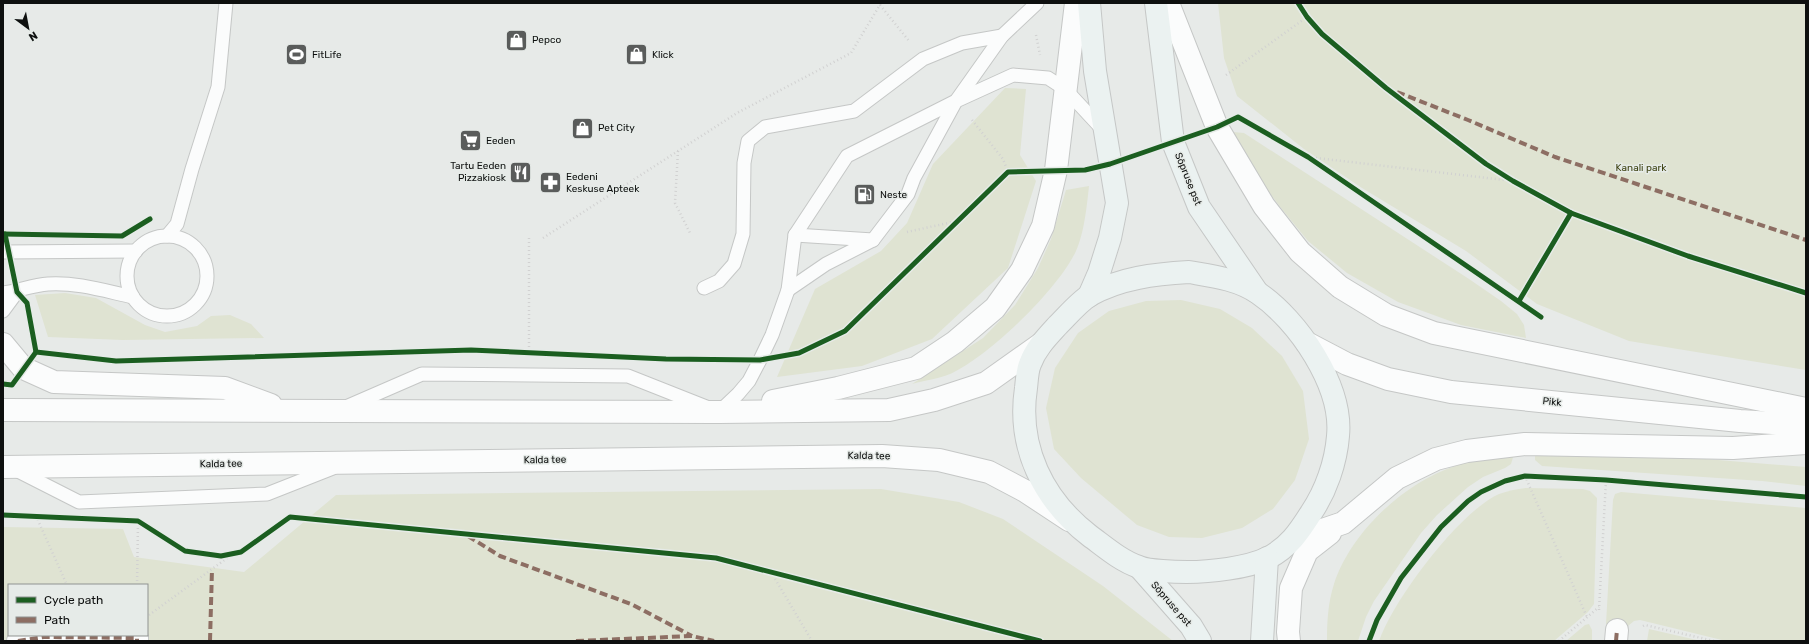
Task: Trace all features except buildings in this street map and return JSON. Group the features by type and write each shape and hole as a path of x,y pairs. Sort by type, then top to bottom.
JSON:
{"main road":[{"path":"1089,3 1095,71 1117,203 1110,238 1099,273 1089,296"},
{"name":"Sõpruse pst","path":"1156,3 1173,142 1199,207 1257,292"},
{"path":"1189,272 1223,277 1257,292 1286,317 1307,343 1321,365 1336,405 1339,434 1333,467 1318,503 1294,540 1267,558 1228,570 1186,572 1140,568 1116,556 1072,522 1046,490 1032,460 1026,438 1023,407 1030,365 1041,344 1066,316 1089,296 1120,282 1157,274 1189,272"},
{"path":"1262,641 1267,558"},
{"name":"Sõpruse pst","path":"1140,568 1191,626 1200,641"}],"street":[{"path":"719,412 838,388 916,368 955,342 995,308 1022,270 1042,226 1056,170 1076,3"},
{"path":"1168,3 1217,127 1260,199 1300,252 1340,287 1386,315 1434,333 1806,409"},
{"path":"5,343 23,368 54,382 225,388 285,410"},
{"name":"Pikk","path":"1307,343 1347,364 1388,379 1451,392 1740,421 1806,426"},
{"path":"3,410 719,412 889,410 934,400 986,383 1041,344"},
{"path":"1289,641 1290,588 1307,551 1397,478 1436,459 1467,452 1525,444 1733,448 1806,443"},
{"name":"Kalda tee","path":"7,467 882,456 939,460 989,472 1025,491 1072,522"},
{"path":"1294,540 1343,523"},
{"path":"18,641 44,637 137,638 137,641"}],"lane":[{"path":"167,236 177,224 192,169 218,87 226,3"},
{"path":"788,290 826,264 873,240 908,194 914,178 956,101 1002,36 1037,3"},
{"path":"704,288 719,281 734,264 743,234 744,163 748,141 765,127 854,111 923,59 962,44 1002,36"},
{"path":"338,410 422,374 628,376 719,412 749,381 760,360 772,335 788,290 795,236 847,156 956,101 1012,75 1048,78 1065,90 1106,133"},
{"path":"167,236 189,242 198,250 204,260 207,278 203,295 196,305 186,312 175,316 163,317 151,313 141,307 133,297 128,286 127,274 130,261 136,251 145,243 155,238 167,236"},
{"path":"795,236 873,240"},
{"path":"3,252 136,251"},
{"path":"3,293 17,292 48,284 85,286 133,297"},
{"path":"3,312 17,292"},
{"path":"7,467 79,502 267,494 346,462"}],"path":[{"path":"543,238 737,113 851,53 881,3"},
{"path":"1225,76 1305,15 1312,23"},
{"path":"678,151 675,203 691,235"},
{"path":"1302,153 1321,166"},
{"path":"1308,157 1513,181"},
{"path":"1003,177 1008,172 1015,171"},
{"path":"1500,172 1520,184"},
{"path":"952,227 963,216"},
{"path":"873,240 957,221"},
{"path":"529,238 529,352"},
{"path":"522,352 537,353"},
{"path":"1532,476 1523,476 1588,617"},
{"path":"1598,480 1613,481"},
{"path":"1599,614 1606,480"},
{"path":"29,516 44,517"},
{"path":"36,516 67,584"},
{"path":"130,520 138,521 145,525"},
{"path":"137,584 138,521"},
{"path":"221,556 241,552"},
{"path":"148,616 234,553"},
{"path":"764,570 779,574"},
{"path":"771,572 812,641"},
{"path":"1559,641 1599,607"},
{"path":"1640,628 1645,625 1714,641"}],"green space":[{"name":"Kanali park","path":"1218,3 1806,3 1806,370 1629,341 1537,304 1466,251 1362,188 1304,149 1237,96 1224,58"},
{"path":"1005,88 1026,89 1020,155 1036,181 1008,268 932,339 862,366 777,377 815,289 881,251 907,223 933,164"},
{"path":"1233,132 1244,133 1501,301 1517,314 1524,325 1526,338 1461,325 1398,302 1347,273 1308,241 1281,208 1259,179"},
{"path":"1089,186 1083,228 1076,251 1055,283 1040,300 1005,335 971,362 946,375 912,384 983,338 1015,305 1038,268 1051,239 1066,190"},
{"path":"65,293 96,298 145,325 165,332 197,326 211,316 230,315 251,324 264,338 123,340 48,337 35,295"},
{"path":"1181,300 1220,309 1252,328 1282,356 1303,391 1309,439 1295,480 1273,509 1242,528 1202,538 1169,537 1137,525 1081,478 1054,449 1046,408 1055,368 1078,333 1109,311 1146,301"},
{"path":"1514,454 1511,464 1483,477 1468,487 1437,515 1421,533 1374,601 1366,617 1358,641 1327,641 1330,598 1342,565 1366,528 1382,512 1417,484 1436,474 1455,466 1484,458"},
{"path":"1535,455 1693,458 1806,467 1806,486 1762,481 1542,466 1535,460"},
{"path":"1526,488 1583,489 1590,491 1597,498 1594,604 1588,612 1554,641 1379,641 1398,603 1413,581 1429,559 1465,519 1483,504 1499,494"},
{"path":"881,489 959,502 1003,519 1103,586 1173,641 3,641 3,527 123,529 134,557 244,572 336,495"},
{"path":"1621,492 1806,508 1806,641 1726,641 1640,620 1634,621 1628,626 1606,624 1613,500 1615,494"},
{"path":"1589,624 1592,630 1592,641 1566,641 1585,625"},
{"path":"1649,629 1701,641 1647,641"}],"marked path":[{"path":"1397,92 1555,157 1806,240"},
{"path":"468,536 500,556 631,604 692,636"},
{"path":"210,641 212,569"},
{"path":"1616,641 1617,630"},
{"path":"576,641 692,636 714,641"},
{"path":"18,641 44,637 137,638 137,641"}],"cycle path":[{"path":"1298,3 1307,17 1322,34 1386,88 1486,164 1513,181 1571,213 1688,256 1806,293"},
{"path":"3,384 12,385 36,352 116,361 471,350 666,359 760,360 799,353 845,331 1008,172 1085,170 1110,164 1217,127 1238,117 1308,157 1541,317"},
{"path":"1519,301 1571,213"},
{"path":"3,234 122,236 150,219"},
{"path":"5,234 17,292 27,303 36,352"},
{"path":"1369,641 1377,620 1401,578 1441,527 1468,501 1481,492 1505,481 1525,476 1606,480 1806,497"},
{"path":"3,515 138,521 185,551 221,556 241,552 290,517 716,558 1040,641"}],"place":[{"name":"Pepco","path":"517,40"},
{"name":"FitLife","path":"297,55"},
{"name":"Klick","path":"636,55"},
{"name":"Pet City","path":"582,128"},
{"name":"Eeden","path":"471,141"},
{"name":"Tartu Eeden Pizzakiosk","path":"521,172"},
{"name":"Eedeni Keskuse Apteek","path":"551,183"},
{"name":"Neste","path":"864,195"}]}
